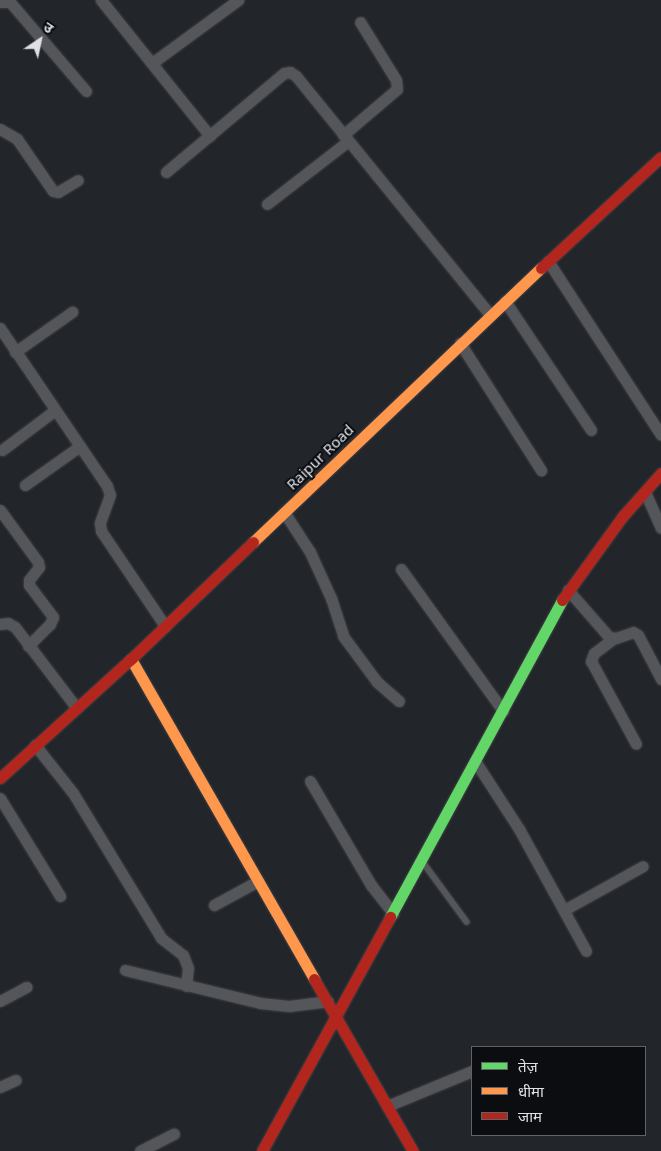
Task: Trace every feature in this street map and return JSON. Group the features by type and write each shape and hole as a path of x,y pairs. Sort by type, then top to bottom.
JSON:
{"street":[{"path":"101,0 210,136"},
{"path":"152,64 238,0"},
{"path":"0,2 10,2 86,91"},
{"path":"267,204 345,138 397,90 396,80 360,22"},
{"path":"166,172 287,72 296,76 490,315"},
{"path":"0,129 17,139 53,191 58,192 78,180"},
{"name":"Raipur Road","path":"0,778 131,659 490,315 661,157"},
{"path":"548,261 661,435"},
{"path":"506,301 591,430"},
{"path":"15,352 72,312"},
{"path":"0,328 107,486 110,495 100,523 103,535 165,626"},
{"path":"460,344 541,470"},
{"path":"2,450 55,410"},
{"path":"25,485 80,446"},
{"path":"262,1151 568,590 622,517 661,473"},
{"path":"644,492 661,528"},
{"path":"0,510 38,562 39,566 29,580 29,585 53,617 50,624 28,646"},
{"path":"284,512 310,552 331,598 343,636 377,682 399,702"},
{"path":"401,569 503,710"},
{"path":"568,590 605,634 614,638"},
{"path":"0,624 5,622 12,624 76,707"},
{"path":"636,744 591,661 594,653 614,638 630,632 636,633 661,679"},
{"path":"131,659 413,1151"},
{"path":"35,746 73,793 104,842 145,915 162,938 183,955 188,968 186,986"},
{"path":"475,761 520,829 586,951"},
{"path":"310,780 371,885 393,913"},
{"path":"0,798 60,896"},
{"path":"564,910 643,866"},
{"path":"214,905 258,881"},
{"path":"125,970 186,986 279,1005 328,1002"},
{"path":"0,1001 26,987"},
{"path":"387,1106 471,1071"},
{"path":"0,1088 16,1080"},
{"path":"140,1151 174,1134"}],"lane":[{"path":"422,860 468,922"}],"traffic: fast":[{"path":"390,917 562,600"}],"traffic: slow":[{"path":"253,542 541,268"},
{"path":"131,659 314,979"}],"traffic: jam":[{"path":"541,268 661,157"},
{"path":"562,600 622,517 661,473"},
{"path":"0,778 131,659 253,542"},
{"path":"262,1151 390,917"},
{"path":"314,979 413,1151"}]}
